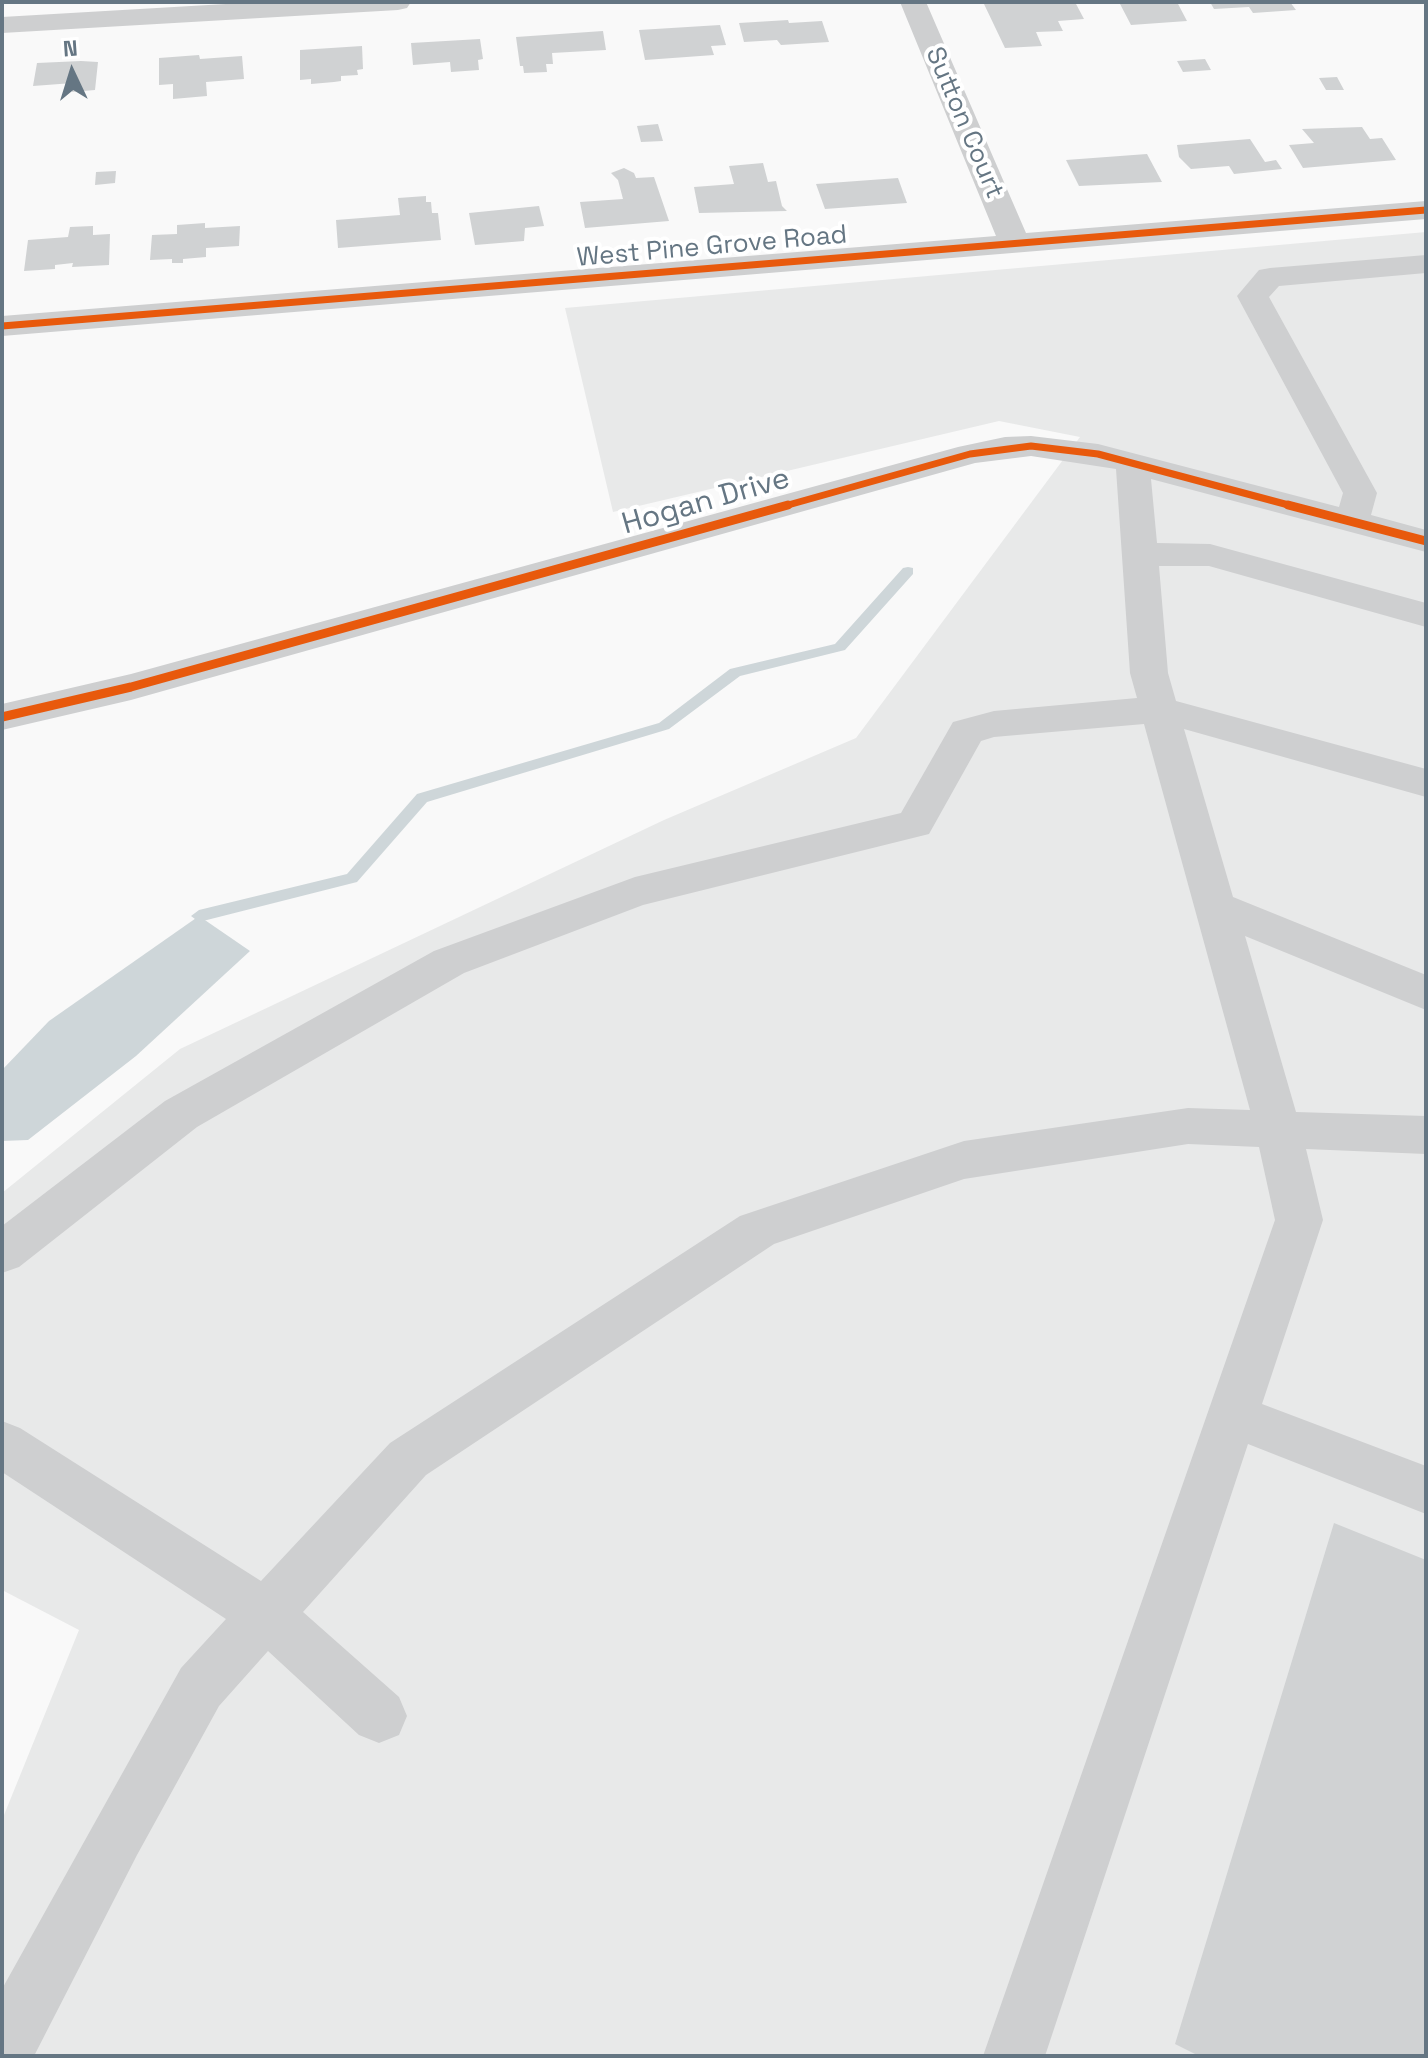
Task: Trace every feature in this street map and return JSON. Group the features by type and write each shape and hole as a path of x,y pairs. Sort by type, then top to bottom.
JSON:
{"street":[{"path":"2,25 398,2"},
{"name":"Sutton Court","path":"913,2 1015,244"},
{"name":"West Pine Grove Road","path":"2,326 1426,210"},
{"path":"1352,522 1360,493 1253,296 1270,277 1426,264"},
{"name":"Hogan Drive","path":"2,717 131,687 970,454 1005,447 1031,446 1098,454 1426,541"},
{"path":"1014,2056 1299,1220 1278,1129 1149,673 1133,464"},
{"path":"1140,554 1210,555 1426,615"},
{"path":"2,1253 181,1114 449,962 635,892 915,824 967,731 994,724 1159,709 1426,783"},
{"path":"1215,907 1426,993"},
{"path":"3,2056 14,2028 200,1687 266,1614 408,1459 757,1230 964,1160 1188,1126 1426,1135"},
{"path":"1234,1416 1426,1490"},
{"path":"2,1444 266,1614 379,1716"}],"shaded area":[{"path":"1426,232 1426,2056 2,2056 2,1820 79,1630 2,1590 2,1193 180,1049 664,820 856,738 1080,437 999,421 613,512 565,308"},
{"path":"199,916 250,951 136,1056 28,1140 2,1141 2,1070 49,1021"}],"building":[{"path":"1075,2 1084,19 1058,21 1063,31 1036,32 1042,46 1005,48 984,4"},
{"path":"1119,2 1177,2 1187,21 1131,25"},
{"path":"1210,2 1290,2 1296,10 1253,13 1249,7 1214,9"},
{"path":"788,20 789,23 822,21 829,42 781,45 777,40 744,42 739,23"},
{"path":"720,25 726,45 711,46 714,55 645,60 639,30"},
{"path":"603,31 606,50 552,53 553,64 546,64 547,72 524,73 523,66 520,66 516,37"},
{"path":"480,39 483,59 478,60 479,70 451,72 450,62 413,65 411,43"},
{"path":"362,46 363,69 357,70 358,75 341,76 341,81 311,84 311,79 300,80 300,50"},
{"path":"199,55 200,59 242,56 244,79 206,82 207,96 173,99 173,84 159,85 159,58"},
{"path":"1205,59 1211,70 1183,72 1177,61"},
{"path":"98,62 95,90 72,92 73,83 33,86 37,63"},
{"path":"1337,77 1344,90 1326,90 1319,78"},
{"path":"658,124 663,141 641,142 637,126"},
{"path":"1362,127 1370,139 1382,138 1396,160 1303,168 1289,145 1314,143 1302,129"},
{"path":"1250,139 1265,162 1276,160 1282,169 1234,174 1229,166 1191,169 1179,157 1177,145"},
{"path":"1147,154 1162,182 1079,186 1066,160"},
{"path":"763,163 768,182 776,181 782,206 787,211 699,213 694,187 734,184 729,166"},
{"path":"624,168 634,173 636,178 654,177 669,221 585,228 580,202 623,199 618,180 611,173"},
{"path":"116,171 115,183 95,185 96,172"},
{"path":"898,178 907,203 825,209 816,184"},
{"path":"426,196 426,202 431,202 432,213 438,213 441,240 338,248 336,220 400,215 398,198"},
{"path":"539,206 544,226 525,228 524,241 475,245 469,213"},
{"path":"205,223 205,228 240,226 239,246 206,248 206,257 183,259 183,263 172,263 172,259 150,260 152,235 177,234 177,225"},
{"path":"93,226 93,235 110,234 109,265 72,267 73,263 55,265 55,269 24,271 28,240 68,237 70,227"},
{"path":"1334,1523 1426,1560 1426,2056 1199,2056 1175,2044"}],"waterway":[{"path":"199,916 352,878 422,798 664,726 735,672 840,647 908,571"}],"cycle path":[{"path":"2,326 1426,210"},
{"path":"2,717 131,687 970,454 1005,447 1031,446 1098,454 1426,541"}]}
